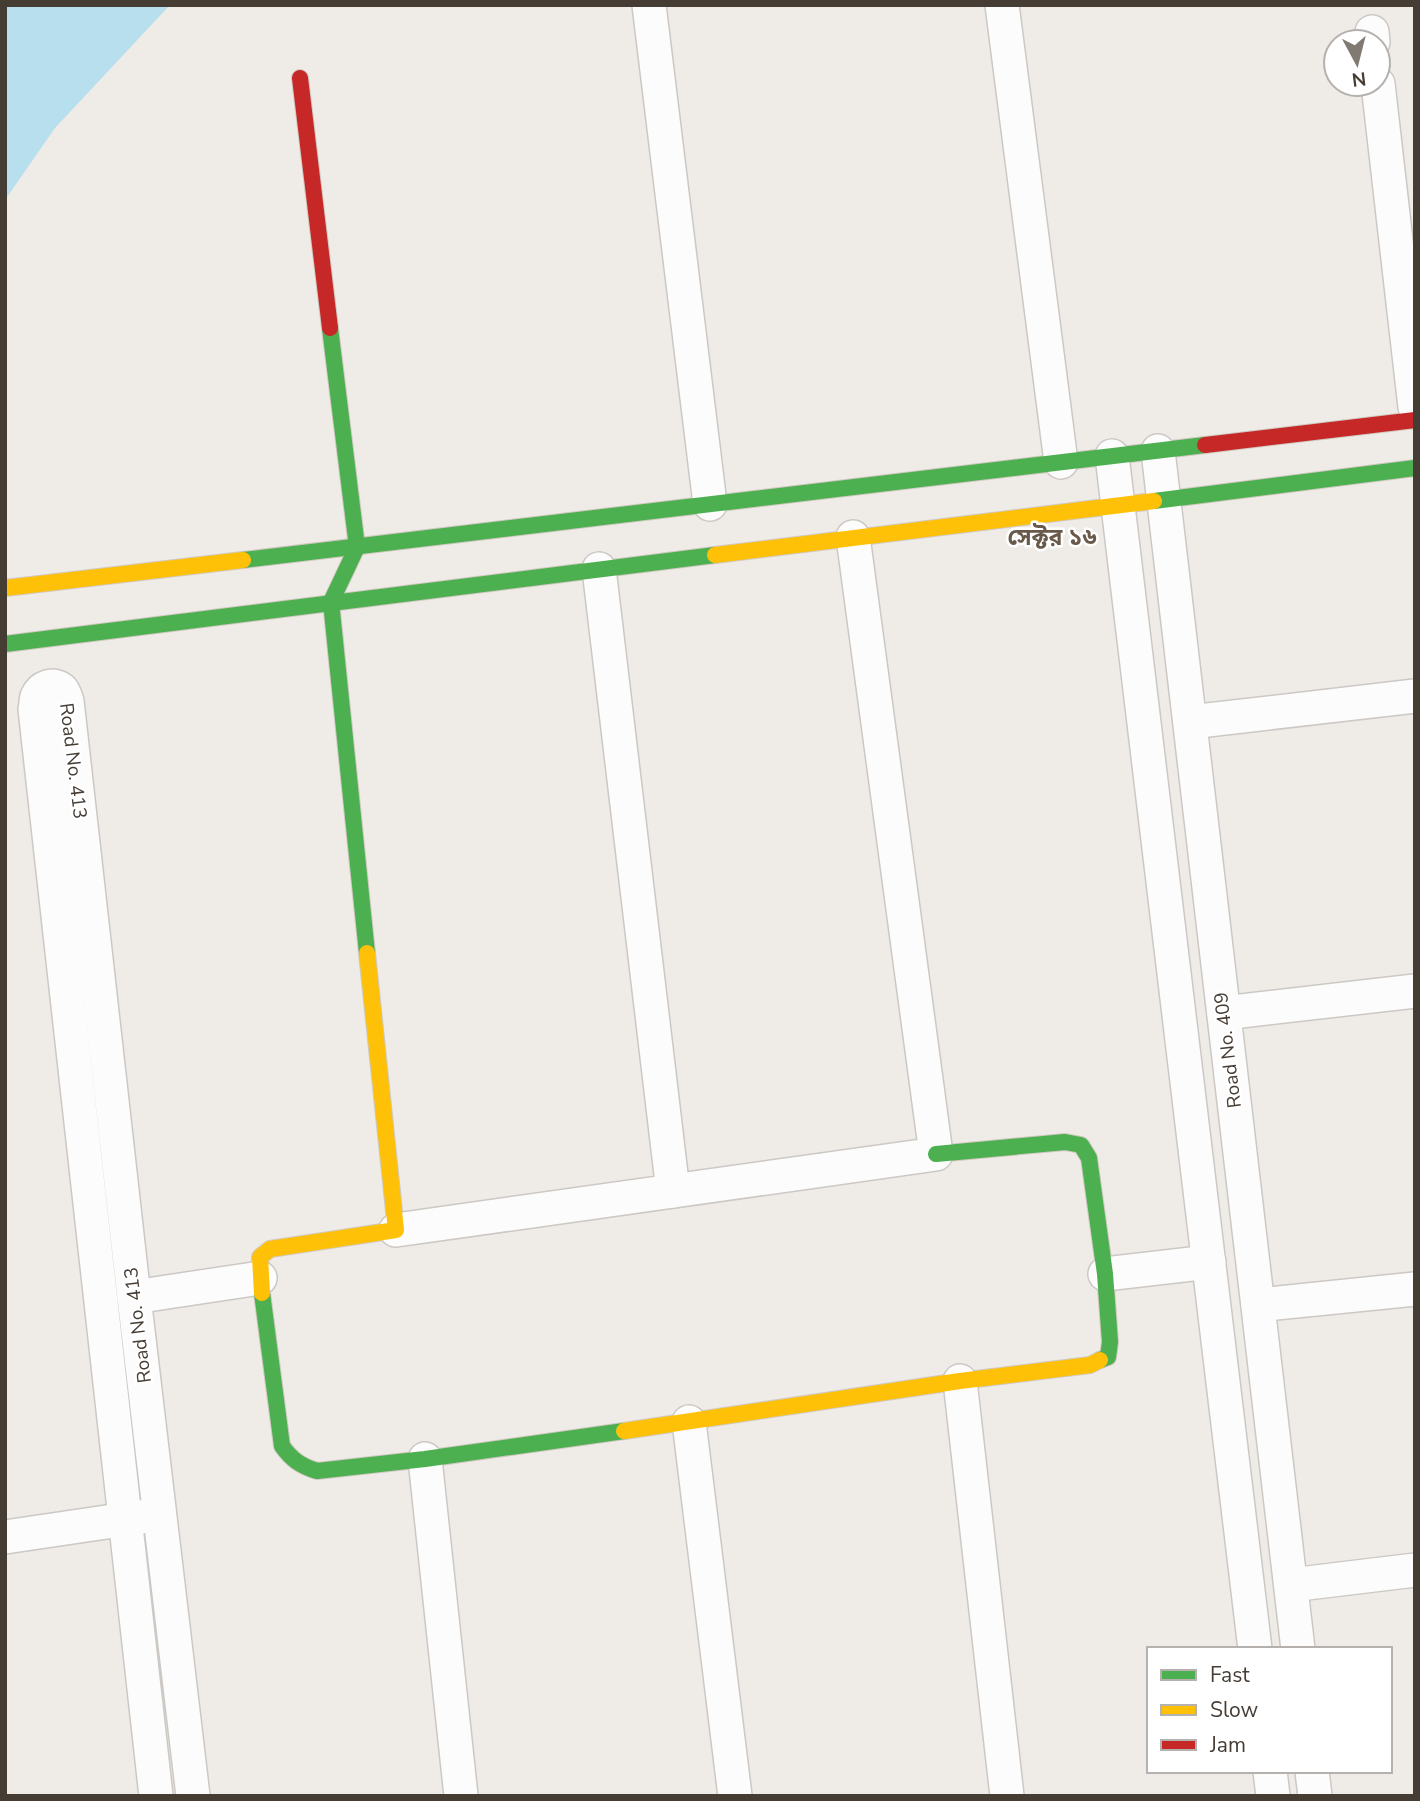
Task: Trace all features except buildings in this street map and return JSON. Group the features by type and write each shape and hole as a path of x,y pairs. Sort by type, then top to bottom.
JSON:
{"street":[{"path":"649,5 710,504"},
{"path":"1002,5 1061,463"},
{"path":"300,78 357,547 331,602 396,1230"},
{"path":"1380,98 1415,407"},
{"path":"5,588 1415,420"},
{"name":"Road No. 409","path":"1158,451 1298,1647"},
{"path":"1112,456 1255,1647"},
{"path":"5,644 1415,468"},
{"path":"853,537 936,1154"},
{"path":"599,569 673,1191"},
{"name":"Road No. 413","path":"156,1796 35,709 42,689 50,686 63,691 68,708 193,1796"},
{"path":"1190,722 1415,696"},
{"path":"1224,1013 1415,991"},
{"path":"1065,1142 1081,1145 1088,1158 1105,1274 1111,1342 1108,1357 1090,1365 960,1381 425,1459 317,1471 291,1461 282,1446 260,1278 260,1257 270,1249 936,1154 1065,1142"},
{"path":"1105,1274 1209,1262"},
{"path":"134,1297 260,1278"},
{"path":"1258,1306 1415,1289"},
{"path":"960,1381 1007,1796"},
{"path":"689,1422 734,1796"},
{"path":"425,1459 461,1796"},
{"path":"5,1537 160,1514"},
{"path":"1291,1585 1415,1570"},
{"path":"1270,1773 1273,1796"},
{"path":"1312,1773 1315,1796"}],"water":[{"path":"5,5 170,5 55,128 5,200"}],"traffic: fast":[{"path":"330,328 357,547 331,602 367,953"},
{"path":"243,560 1205,445"},
{"path":"1154,501 1415,468"},
{"path":"5,644 715,555"},
{"path":"936,1154 1065,1142 1081,1145 1089,1158 1105,1274 1110,1342 1108,1357 1100,1360"},
{"path":"262,1293 282,1446 293,1459 311,1469 317,1471 425,1459 624,1431"}],"traffic: slow":[{"path":"715,555 1154,501"},
{"path":"5,588 243,560"},
{"path":"262,1293 260,1257 270,1249 396,1230 367,953"},
{"path":"624,1431 960,1381 1090,1365 1100,1360"}],"traffic: jam":[{"path":"300,78 330,328"},
{"path":"1205,445 1415,420"}],"district":[{"name":"সেক্টর ১৬","path":"1052,537"}]}
